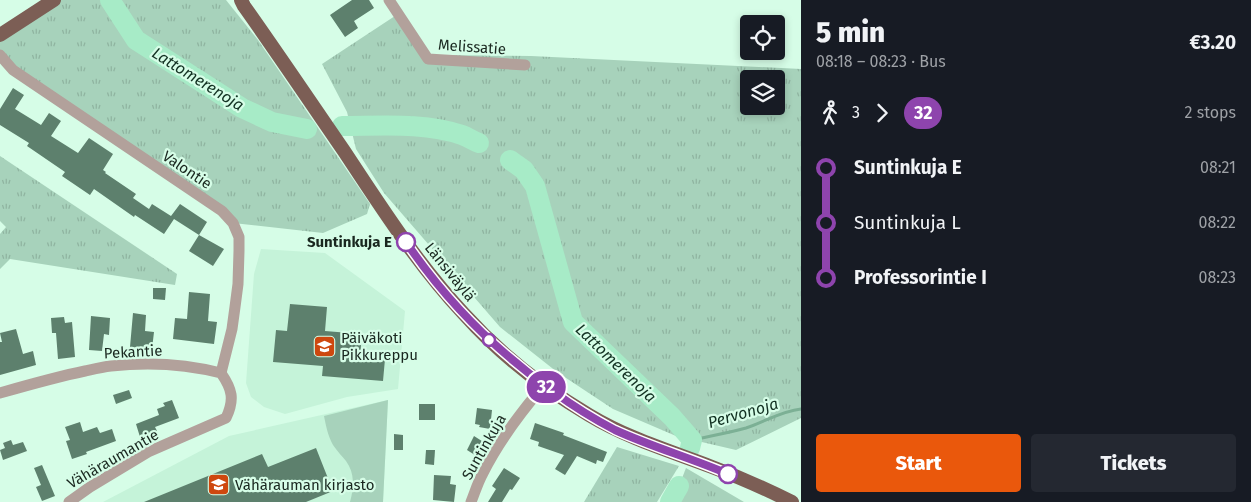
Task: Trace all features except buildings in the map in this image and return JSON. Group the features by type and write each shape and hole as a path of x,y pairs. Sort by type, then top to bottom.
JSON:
{"main road":[{"path":"0,35 54,0"},
{"name":"Länsiväylä","path":"240,2 293,76 384,212 439,286 482,333 520,367 544,385 615,430 777,494"},
{"path":"777,494 801,496"},
{"path":"777,494 792,502"}],"street":[{"name":"Melissatie","path":"389,0 428,59 525,65"},
{"name":"Valontie","path":"0,55 13,70 222,211 233,224 238,236 238,284 232,329 221,373"},
{"name":"Pekantie","path":"0,393 71,374 110,366 143,364 180,366 221,373"},
{"name":"Vähäraumantie","path":"69,502 148,452 226,418 231,408 232,399 229,384 221,373"},
{"name":"Suntinkuja","path":"471,502 483,473 509,430 544,385"}],"shaded area":[{"name":"Päiväkoti Pikkureppu","path":"261,249 325,253 405,311 398,389 347,397 285,414 264,407 251,397 246,383 254,274"},
{"path":"388,400 383,502 103,502 229,436"}],"green space":[{"path":"60,0 226,0 258,40 370,204 367,214 323,233 233,223 0,55 0,35"},
{"path":"401,12 429,55 531,56 801,69 801,418 736,450 676,436 613,409 557,372 500,327 384,193 356,149 347,112 322,64"},
{"path":"0,156 177,274 175,285 10,259 0,269 0,234 6,227 0,221"},
{"path":"388,400 383,502 350,502 353,486 351,470 331,442 324,416"},
{"path":"617,447 679,466 657,502 584,502"},
{"path":"686,468 744,502 670,502"}],"waterway":[{"name":"Lattomerenoja","path":"110,0 136,40 242,108 272,122 307,129"},
{"name":"Lattomerenoja","path":"342,126 418,126 448,131 479,143"},
{"name":"Lattomerenoja","path":"510,160 524,170 535,186 573,322 672,417 692,440 690,448"},
{"name":"Pervonoja","path":"692,440 746,428 780,414 801,409"},
{"path":"670,502 679,486"}],"bus line":[{"name":"32","path":"406,242 439,286 464,315 504,353 544,385 615,430 728,474"}],"place":[{"name":"Suntinkuja E","path":"406,242"},
{"name":"Päiväkoti Pikkureppu","path":"325,347"},
{"name":"Vähärauman kirjasto","path":"219,485"}]}
